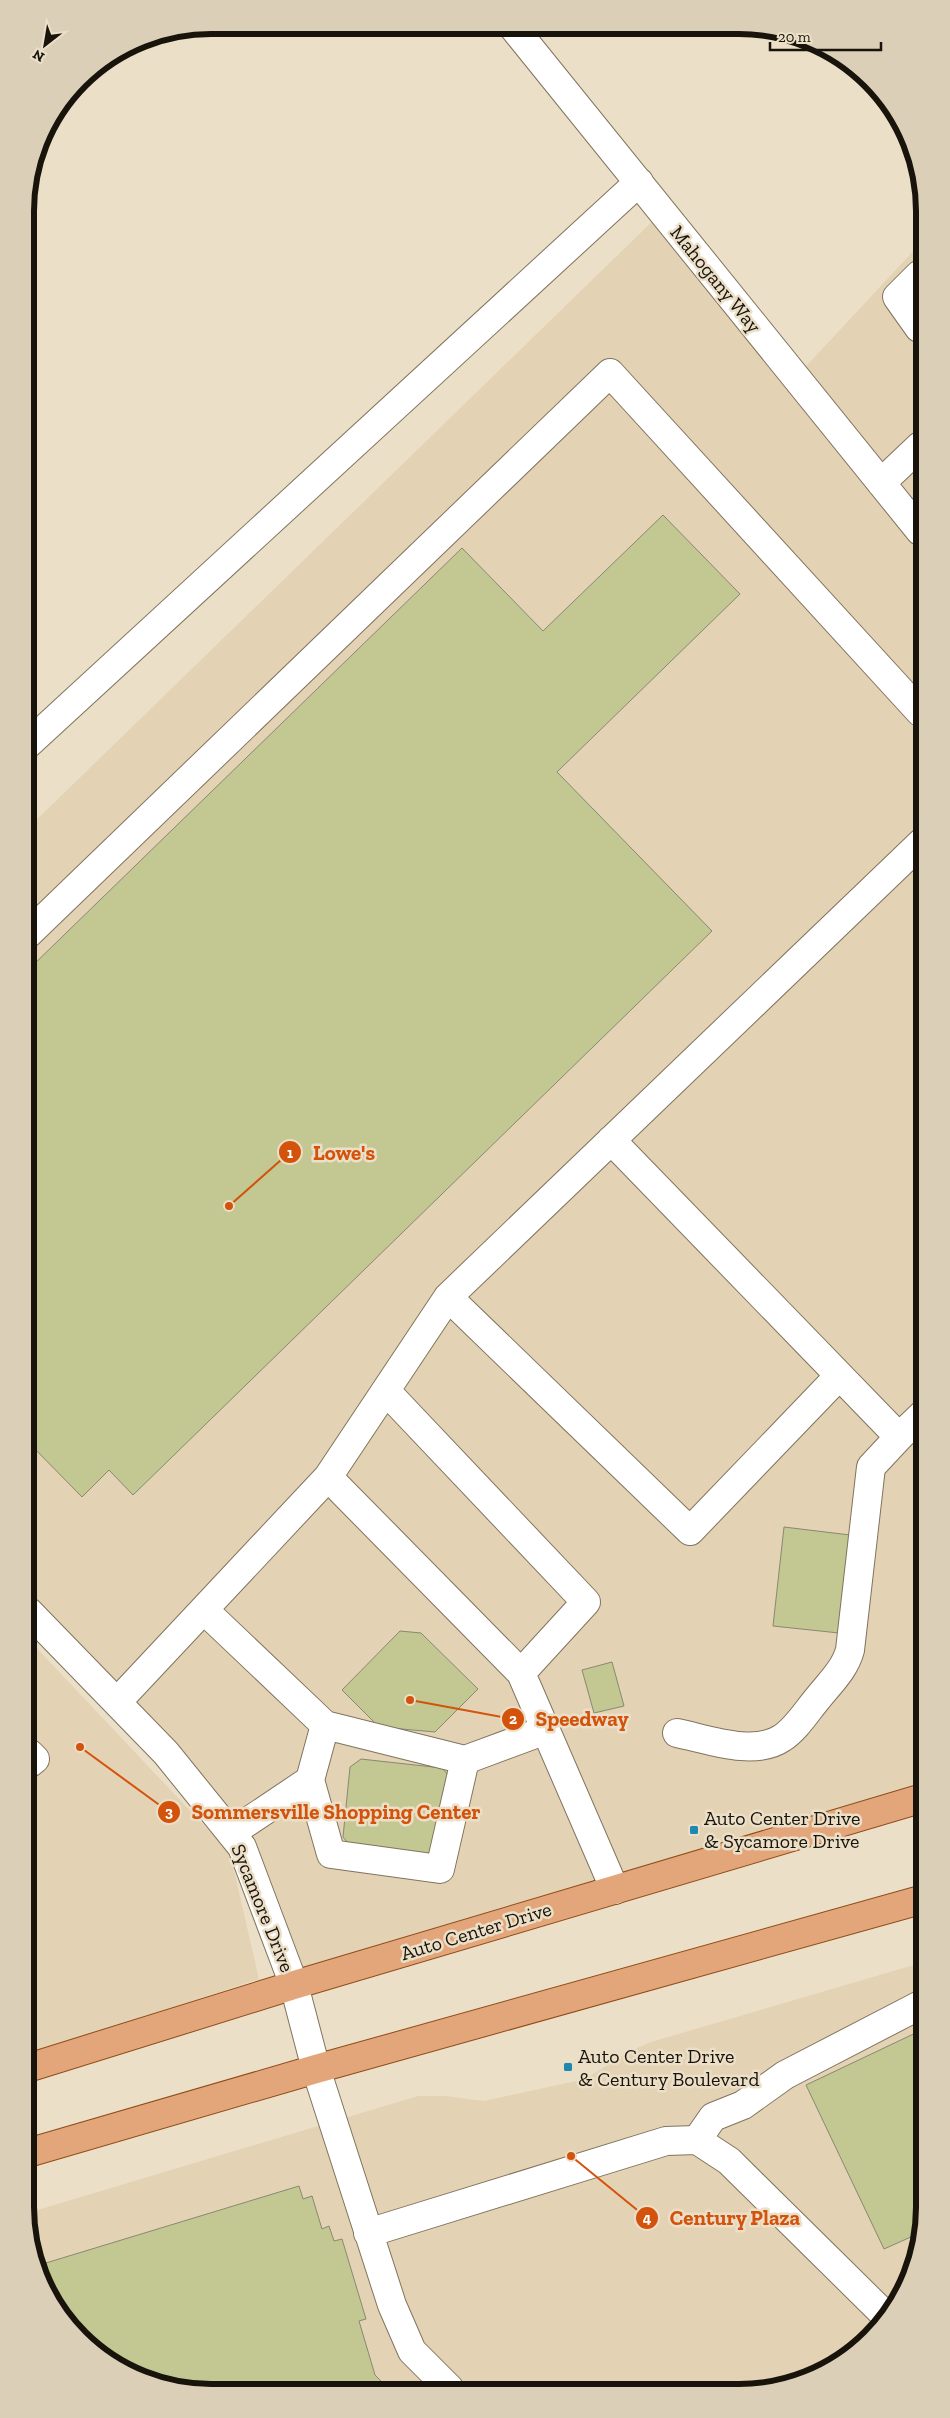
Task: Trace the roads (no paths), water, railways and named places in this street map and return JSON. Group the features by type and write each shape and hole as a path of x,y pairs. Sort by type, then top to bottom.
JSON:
{"main road":[{"name":"Auto Center Drive","path":"34,2066 294,1985 916,1800"},
{"path":"34,2151 316,2069 916,1901"}],"street":[{"name":"Mahogany Way","path":"518,34 916,526"},
{"path":"34,740 638,182"},
{"path":"916,278 897,297 916,324"},
{"path":"34,928 610,373 916,708"},
{"path":"881,483 916,450"},
{"path":"117,1702 328,1477 448,1297 916,848"},
{"path":"611,1140 899,1437"},
{"path":"448,1297 690,1531 840,1376"},
{"path":"386,1391 586,1602 520,1673"},
{"path":"676,1733 736,1746 762,1747 782,1739 840,1672 848,1660 850,1650 871,1467 916,1421"},
{"path":"328,1477 520,1673 615,1890"},
{"path":"204,1610 325,1725 465,1760 546,1730"},
{"name":"Sycamore Drive","path":"34,1619 166,1753 242,1846 294,1985 316,2069 392,2306 412,2350 445,2384"},
{"path":"325,1725 310,1780 331,1854 440,1869 465,1760"},
{"path":"231,1833 310,1780"},
{"path":"697,2140 713,2117 743,2104 785,2075 916,2008"},
{"path":"368,2233 666,2141 697,2140 729,2160 882,2312"}],"place":[{"name":"Lowe's","path":"229,1206"},
{"name":"Speedway","path":"410,1700"},
{"name":"Sommersville Shopping Center","path":"80,1747"},
{"name":"Auto Center Drive & Sycamore Drive","path":"694,1830"},
{"name":"Auto Center Drive & Century Boulevard","path":"568,2067"},
{"name":"Century Plaza","path":"571,2156"}]}
